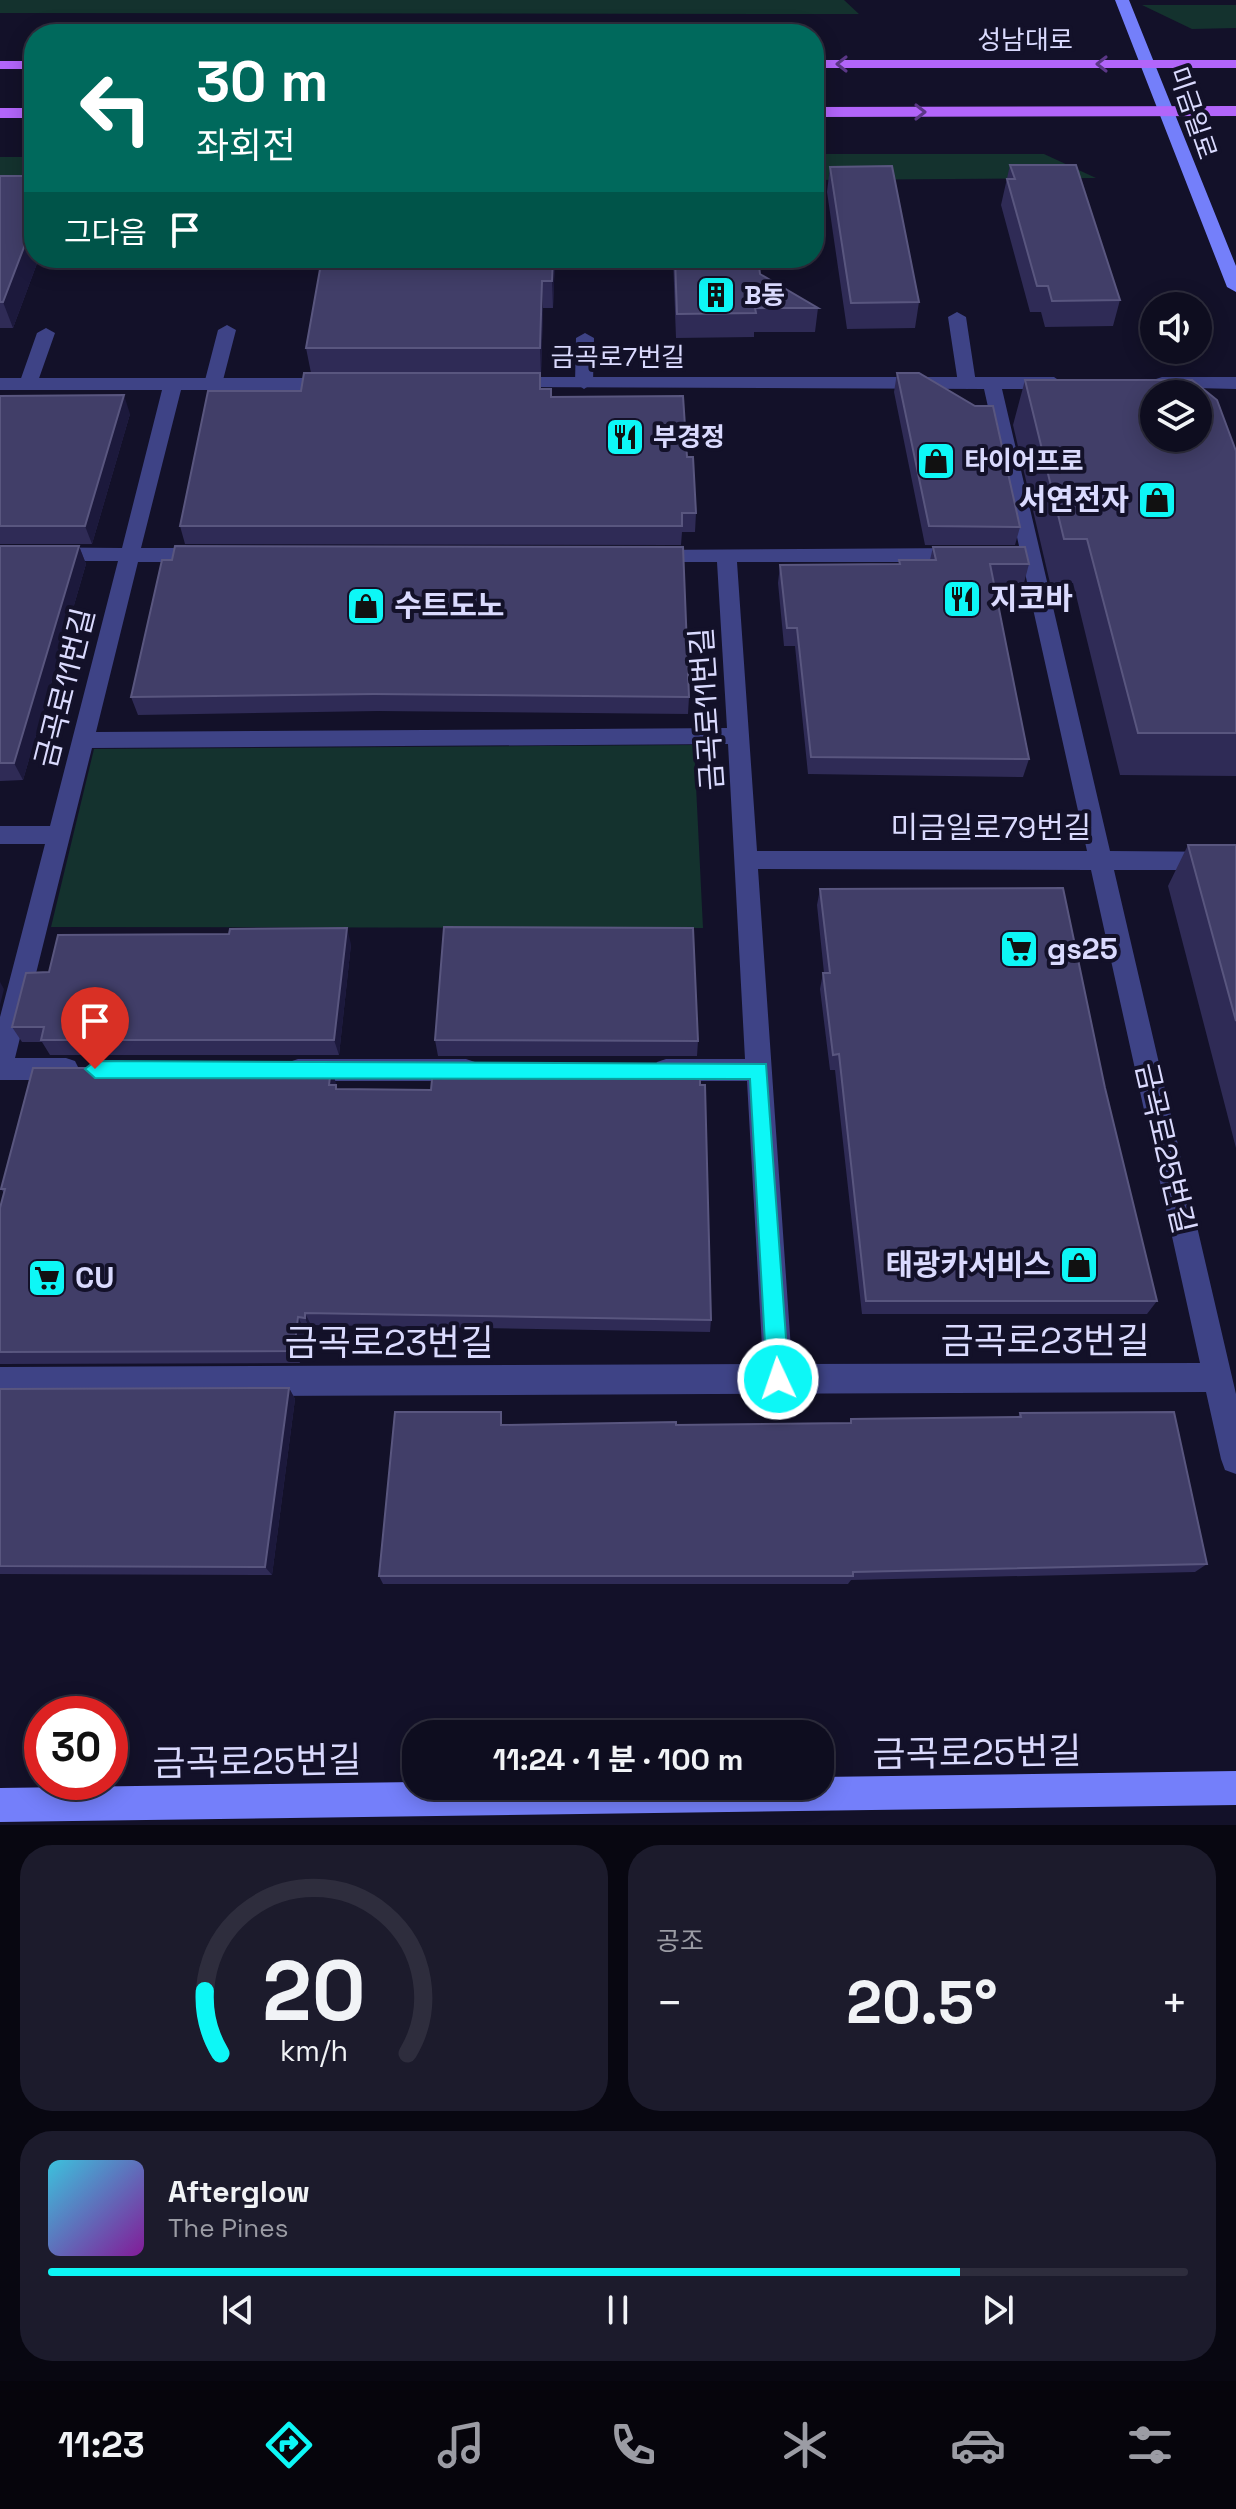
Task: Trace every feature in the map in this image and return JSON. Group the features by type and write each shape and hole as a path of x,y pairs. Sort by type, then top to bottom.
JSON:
{"main road":[{"name":"성남대로","path":"824,64 1236,64"},
{"path":"0,65 24,65"},
{"path":"824,112 1236,111"},
{"path":"0,113 24,113"}],"street":[{"name":"미금일로","path":"1122,0 1168,111 1186,169 1236,287"},
{"path":"957,317 967,383"},
{"path":"213,384 227,330"},
{"path":"28,384 46,333"},
{"path":"584,383 585,338"},
{"name":"금곡로7번길","path":"491,383 1068,383"},
{"path":"992,383 1023,555 1097,848"},
{"path":"1212,383 1236,383"},
{"path":"0,384 352,384"},
{"name":"금곡로11번길","path":"60,835 173,384"},
{"path":"0,554 224,555"},
{"path":"633,555 983,555"},
{"name":"금곡로11번길","path":"727,555 746,860"},
{"path":"83,740 740,736"},
{"path":"0,835 60,835 0,1068 95,1069"},
{"name":"미금일로79번길","path":"746,860 1097,848 1236,861"},
{"name":"금곡로25번길","path":"1097,848 1236,1459"},
{"path":"746,860 778,1379"},
{"path":"269,1069 490,1070"},
{"path":"633,1070 759,1070"},
{"name":"금곡로23번길","path":"0,1382 1217,1377"},
{"name":"금곡로25번길","path":"0,1805 1236,1788"}],"green space":[{"path":"0,0 844,0 859,14 0,13"},
{"path":"1142,5 1236,5 1236,28 1192,29"},
{"path":"824,154 1044,154 1096,178 824,180"},
{"path":"0,157 24,157 24,184 0,184"},
{"path":"694,745 703,928 51,927 94,749"}],"building":[{"path":"1010,165 1076,165 1120,300 1052,301 1048,286 1037,286 1007,179 1015,179"},
{"path":"892,166 919,302 851,303 830,167"},
{"path":"0,176 24,176 24,247 3,302 0,302"},
{"path":"320,268 553,268 552,281 542,281 540,348 306,348"},
{"path":"675,268 759,268 760,274 818,308 755,308 756,313 677,314"},
{"path":"304,373 540,373 540,389 551,389 551,397 683,396 687,457 693,457 696,513 682,513 682,526 180,526 208,391 301,391"},
{"path":"897,373 919,373 975,406 993,406 1020,527 929,526"},
{"path":"1025,380 1140,380 1140,452 1212,452 1212,396 1217,400 1236,451 1236,733 1138,733 1087,539 1064,539"},
{"path":"124,395 85,526 0,526 0,396"},
{"path":"0,546 79,546 14,763 0,763"},
{"path":"175,546 683,547 689,697 374,694 131,697 162,560 172,560"},
{"path":"933,547 1025,547 1029,564 990,564 1029,759 811,757 797,628 787,628 780,565 900,564 899,560 936,560"},
{"path":"1188,845 1236,845 1236,1021"},
{"path":"1063,888 1105,1088 1157,1301 866,1301 839,1054 833,1055 823,973 830,973 820,889"},
{"path":"444,927 693,928 698,1041 435,1040"},
{"path":"347,928 334,1040 41,1040 44,1027 12,1027 26,973 49,972 58,935 229,934 230,929"},
{"path":"33,1068 331,1068 329,1085 336,1085 336,1089 431,1090 433,1069 700,1069 700,1085 705,1085 711,1320 305,1313 305,1318 298,1317 294,1351 0,1352 0,1208 5,1189 1,1189"},
{"path":"289,1388 265,1567 0,1566 0,1389"},
{"path":"395,1412 501,1412 501,1425 676,1422 676,1425 1021,1417 1020,1413 1174,1412 1207,1564 853,1572 853,1576 379,1576"}],"place":[{"name":"B동","path":"716,295"},
{"name":"부경정","path":"625,437"},
{"name":"타이어프로","path":"936,461"},
{"name":"서연전자","path":"1157,500"},
{"name":"지코바","path":"962,599"},
{"name":"수트도노","path":"366,606"},
{"name":"gs25","path":"1019,949"},
{"name":"태광카서비스","path":"1079,1265"},
{"name":"CU","path":"47,1278"}],"route":[{"path":"95,1069 759,1070 778,1379"}]}
